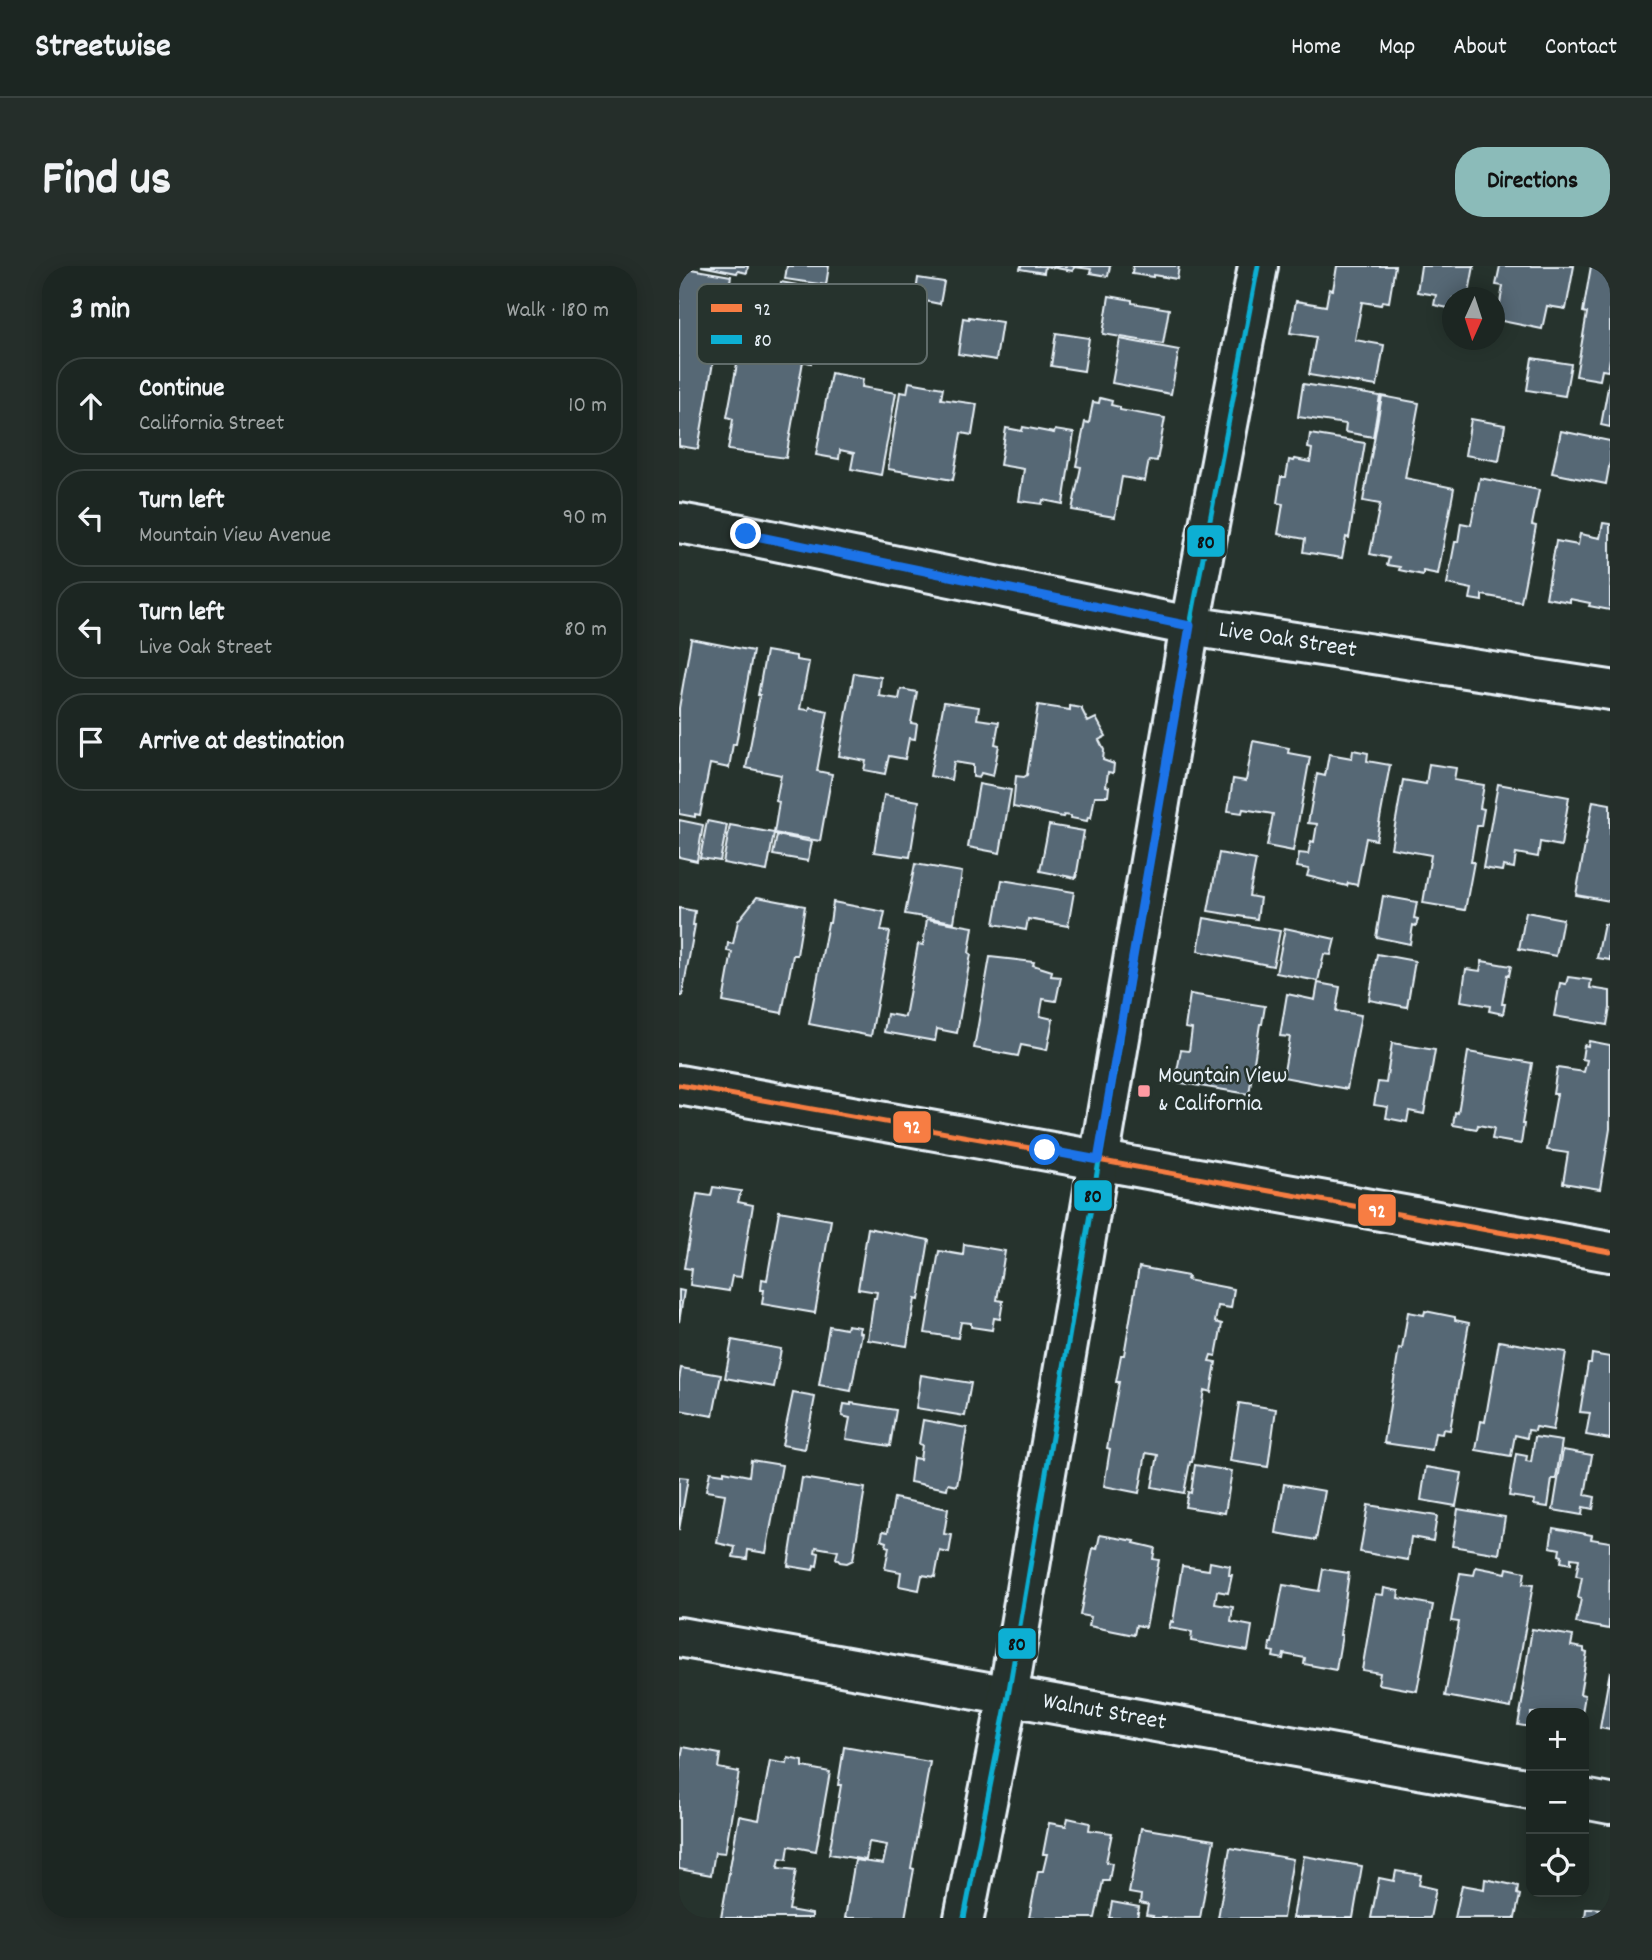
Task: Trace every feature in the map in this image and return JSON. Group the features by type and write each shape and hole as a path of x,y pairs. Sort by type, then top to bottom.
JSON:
{"street":[{"path":"964,1918 1008,1696 1190,626 1258,266"},
{"name":"Live Oak Street","path":"679,523 746,534 1190,626 1610,690"},
{"path":"679,1084 1610,1252"},
{"name":"Walnut Street","path":"679,1637 1526,1788"},
{"path":"1589,1800 1610,1804"}],"building":[{"path":"701,266 748,266 747,273 737,273"},
{"path":"787,266 829,266 826,284 785,279"},
{"path":"1021,266 1045,266 1044,273 1020,269"},
{"path":"1045,266 1110,266 1108,276 1090,273 1091,269 1074,267 1073,271"},
{"path":"1133,266 1179,266 1177,279 1132,274"},
{"path":"1337,266 1395,266 1389,302 1382,301 1381,305 1362,302 1355,340 1384,345 1377,386 1309,375 1316,337 1290,333 1296,301 1326,306 1329,289 1333,290"},
{"path":"1421,266 1474,266 1470,287 1442,287 1442,307 1434,305 1436,295 1417,292"},
{"path":"1500,266 1574,266 1566,309 1547,306 1542,329 1505,322 1505,287 1496,285"},
{"path":"1591,266 1610,266 1610,358 1608,371 1602,370 1600,380 1576,376 1587,313 1583,312"},
{"path":"679,267 731,276 730,284 697,284 697,364 713,364 698,449 679,446"},
{"path":"918,278 944,282 940,304 927,301 927,284 917,284"},
{"path":"1109,296 1169,309 1163,344 1103,334"},
{"path":"963,318 1002,322 996,360 958,354"},
{"path":"1056,333 1089,338 1084,371 1051,366"},
{"path":"1120,339 1179,350 1171,394 1112,383"},
{"path":"1532,358 1571,364 1565,396 1527,390"},
{"path":"737,364 802,364 786,458 728,450 733,419 727,417"},
{"path":"831,373 863,379 862,387 896,393 881,475 851,469 854,453 840,450 839,459 816,455"},
{"path":"909,382 943,388 941,399 977,404 972,435 961,433 953,480 888,469 900,392 907,393"},
{"path":"1610,382 1610,427 1601,425"},
{"path":"1303,384 1380,396 1373,437 1345,432 1346,424 1298,417"},
{"path":"1382,396 1419,403 1405,478 1454,488 1438,574 1423,571 1423,575 1399,570 1400,567 1387,565 1389,558 1370,554 1380,504 1363,501"},
{"path":"1100,398 1112,401 1111,405 1120,407 1120,410 1165,418 1157,461 1149,460 1145,481 1122,477 1115,517 1072,510 1081,467 1076,466 1085,422 1089,423 1093,402 1099,403"},
{"path":"1471,419 1505,425 1499,461 1465,455"},
{"path":"1023,427 1054,433 1055,430 1074,433 1063,504 1043,500 1042,504 1019,501 1024,469 1000,465 1006,428 1022,431"},
{"path":"1561,431 1610,441 1606,484 1552,473"},
{"path":"1310,434 1365,443 1349,538 1346,537 1342,558 1303,552 1305,539 1278,534 1283,504 1277,503 1281,477 1286,477 1289,460 1310,462"},
{"path":"1480,478 1539,490 1532,525 1536,526 1521,602 1482,595 1482,601 1470,599 1472,589 1447,584 1461,523 1471,525"},
{"path":"1603,523 1610,524 1610,610 1570,599 1570,602 1546,598 1556,541 1578,545 1580,534 1600,538"},
{"path":"691,639 753,651 729,768 710,764 700,815 695,814 695,817 679,814 679,708"},
{"path":"766,651 796,656 796,660 809,662 800,709 809,710 810,707 828,711 817,771 832,774 820,841 774,833 781,775 746,768"},
{"path":"854,673 881,677 879,696 899,699 901,689 917,692 911,723 917,724 915,739 909,738 905,759 889,756 885,774 864,770 866,761 839,756"},
{"path":"944,702 979,707 977,719 999,722 995,744 999,745 993,776 981,773 979,778 973,777 973,765 954,762 951,780 930,776"},
{"path":"1038,705 1070,710 1070,706 1082,708 1088,722 1096,718 1106,736 1099,740 1104,750 1103,760 1114,764 1113,773 1108,772 1108,796 1095,796 1091,818 1088,817 1087,821 1013,807 1016,776 1027,775"},
{"path":"1253,741 1289,748 1288,753 1310,757 1293,851 1267,846 1273,814 1243,809 1242,813 1228,811 1233,779 1246,781"},
{"path":"1353,750 1368,753 1367,761 1390,765 1376,840 1366,838 1357,885 1348,883 1347,886 1307,876 1309,869 1297,867 1299,853 1308,854 1311,841 1314,842 1317,824 1308,823 1317,774 1325,776 1329,754 1352,758"},
{"path":"1429,764 1456,768 1454,780 1484,785 1480,808 1484,809 1481,826 1477,826 1471,862 1474,862 1465,910 1423,903 1431,855 1391,848 1403,780 1426,784"},
{"path":"979,784 1011,790 1000,853 968,847"},
{"path":"1498,784 1569,797 1561,846 1540,842 1538,857 1516,853 1514,868 1503,866 1502,871 1483,868"},
{"path":"884,795 919,801 910,857 874,852"},
{"path":"1593,801 1610,804 1610,901 1576,895"},
{"path":"679,820 703,825 697,861 679,857"},
{"path":"707,821 727,825 720,861 700,858"},
{"path":"730,825 774,833 767,871 723,863"},
{"path":"1049,825 1084,831 1076,878 1040,871"},
{"path":"777,835 812,842 808,861 773,855"},
{"path":"1219,853 1256,860 1249,896 1260,898 1257,919 1208,911"},
{"path":"915,864 962,872 954,922 905,914"},
{"path":"1002,880 1074,892 1068,926 1028,919 1026,930 994,924"},
{"path":"1383,896 1417,902 1414,918 1418,919 1416,926 1413,925 1410,944 1376,937"},
{"path":"757,897 805,906 797,955 793,955 782,1013 723,1002 732,952 727,951 728,943 733,944 738,921"},
{"path":"833,902 885,912 881,931 890,932 871,1036 809,1024"},
{"path":"679,908 695,911 695,925 682,996 679,996"},
{"path":"1526,912 1563,919 1556,956 1519,949"},
{"path":"1204,918 1280,931 1273,966 1198,951"},
{"path":"927,919 973,927 957,1033 937,1029 935,1041 884,1032 887,1014 905,1017 918,944 923,945"},
{"path":"1604,924 1610,925 1610,960 1597,958"},
{"path":"1285,928 1335,939 1331,955 1324,954 1318,981 1276,973"},
{"path":"1377,954 1415,961 1407,1007 1369,1000"},
{"path":"990,957 1034,962 1033,965 1052,971 1051,976 1061,977 1056,1001 1043,999 1040,1016 1053,1019 1047,1050 1021,1045 1018,1056 974,1048"},
{"path":"1482,961 1511,966 1502,1004 1505,1004 1503,1014 1489,1011 1490,1006 1461,1001 1466,969 1480,971"},
{"path":"1568,977 1591,980 1590,988 1610,991 1607,1025 1554,1016 1560,983 1566,984"},
{"path":"1318,983 1340,987 1336,1011 1361,1015 1347,1089 1283,1077 1290,1037 1280,1036 1287,994 1315,1000"},
{"path":"1190,994 1265,1006 1249,1094 1175,1082 1181,1050 1189,1051 1192,1029 1185,1028"},
{"path":"1589,1041 1610,1045 1610,1129 1600,1189 1563,1183 1568,1153 1547,1150 1557,1094 1553,1094 1557,1068 1584,1072 1587,1060 1582,1059 1584,1045 1588,1046"},
{"path":"1392,1043 1435,1050 1424,1114 1409,1111 1407,1122 1386,1118 1388,1107 1374,1105 1378,1082 1386,1083"},
{"path":"1468,1052 1532,1063 1521,1144 1492,1139 1494,1128 1478,1125 1477,1129 1453,1125 1455,1112 1458,1113"},
{"path":"713,1187 741,1191 738,1202 753,1205 741,1277 732,1276 729,1291 690,1285 692,1269 684,1268 697,1194 711,1196"},
{"path":"779,1211 831,1220 815,1313 762,1304 762,1279 767,1280"},
{"path":"868,1228 929,1240 919,1300 915,1299 907,1346 868,1340 877,1292 858,1289"},
{"path":"964,1244 1005,1251 997,1300 1003,1301 1000,1319 994,1318 992,1330 971,1327 971,1323 961,1322 958,1338 925,1333 939,1251 963,1255"},
{"path":"1139,1267 1188,1276 1187,1280 1234,1289 1231,1308 1218,1306 1215,1322 1222,1324 1216,1356 1211,1355 1209,1361 1216,1362 1211,1392 1204,1390 1184,1493 1152,1487 1158,1455 1146,1453 1139,1493 1104,1486 1110,1449 1107,1448 1119,1382 1116,1382 1121,1355 1124,1355"},
{"path":"679,1290 684,1291 679,1322"},
{"path":"1425,1311 1455,1317 1455,1320 1469,1323 1450,1430 1443,1429 1442,1434 1435,1433 1432,1450 1384,1443 1399,1348 1402,1349 1408,1312 1424,1315"},
{"path":"847,1325 860,1327 859,1332 862,1333 851,1391 819,1385 829,1326 846,1329"},
{"path":"732,1340 781,1349 774,1387 725,1378"},
{"path":"1499,1341 1566,1352 1553,1430 1536,1427 1535,1431 1528,1430 1527,1438 1515,1435 1511,1456 1476,1450 1481,1421 1485,1422"},
{"path":"1592,1354 1610,1357 1610,1439 1586,1435 1590,1413 1580,1412"},
{"path":"681,1368 721,1375 713,1416 679,1410"},
{"path":"921,1375 971,1383 965,1416 916,1408"},
{"path":"793,1393 815,1397 805,1449 782,1445"},
{"path":"1239,1403 1276,1409 1268,1467 1230,1461"},
{"path":"844,1404 896,1410 890,1446 846,1439 850,1418 842,1416"},
{"path":"923,1420 967,1428 957,1486 948,1484 947,1489 910,1482 913,1458 920,1459 922,1445 919,1444"},
{"path":"1535,1437 1562,1441 1548,1507 1534,1505 1535,1500 1509,1496 1516,1454 1527,1456 1526,1461 1531,1462"},
{"path":"1563,1450 1592,1455 1585,1495 1595,1497 1593,1509 1583,1507 1582,1515 1553,1510"},
{"path":"751,1460 782,1465 766,1553 748,1550 747,1559 733,1557 735,1547 717,1543 725,1494 706,1491 710,1472 724,1474 724,1471 749,1476"},
{"path":"1195,1465 1232,1471 1225,1513 1185,1507 1188,1492 1191,1493"},
{"path":"1426,1467 1462,1473 1456,1506 1421,1500"},
{"path":"679,1477 688,1478 679,1530"},
{"path":"802,1478 865,1488 853,1560 840,1562 836,1558 838,1551 816,1547 815,1552 819,1553 817,1566 814,1565 813,1570 788,1566"},
{"path":"1284,1484 1325,1491 1316,1540 1276,1533"},
{"path":"894,1498 948,1509 944,1534 952,1535 949,1553 940,1551 935,1577 922,1575 919,1590 899,1586 901,1572 885,1569 889,1547 886,1546 887,1542 881,1540 883,1531 888,1532"},
{"path":"1368,1505 1437,1516 1433,1541 1411,1537 1408,1560 1360,1552"},
{"path":"1458,1509 1505,1517 1499,1554 1452,1546"},
{"path":"1553,1528 1592,1535 1591,1539 1610,1542 1609,1629 1576,1623 1581,1599 1578,1598 1582,1577 1576,1576 1579,1559 1571,1558 1571,1564 1561,1562 1560,1549 1550,1547"},
{"path":"1100,1535 1135,1541 1134,1543 1155,1548 1153,1559 1159,1560 1146,1627 1136,1625 1134,1635 1089,1626 1091,1617 1080,1615 1093,1548 1097,1549"},
{"path":"1210,1562 1230,1566 1229,1575 1232,1575 1228,1593 1217,1591 1215,1604 1233,1607 1231,1622 1252,1626 1248,1651 1191,1641 1192,1632 1169,1628 1171,1621 1173,1622 1182,1566 1209,1570"},
{"path":"1476,1567 1506,1573 1507,1568 1525,1572 1523,1584 1533,1585 1511,1708 1445,1696 1459,1622 1451,1621 1460,1573 1474,1575"},
{"path":"1323,1569 1349,1573 1336,1670 1304,1664 1305,1658 1284,1654 1283,1659 1273,1657 1274,1652 1269,1651 1283,1585 1319,1591"},
{"path":"1384,1588 1399,1591 1398,1598 1433,1605 1417,1691 1378,1684 1380,1673 1362,1670 1375,1594 1383,1595"},
{"path":"1532,1629 1573,1636 1571,1646 1584,1648 1587,1653 1580,1694 1585,1695 1583,1708 1526,1708 1526,1726 1518,1725 1524,1692 1522,1691"},
{"path":"1610,1671 1610,1730 1600,1728"},
{"path":"683,1747 720,1754 718,1768 739,1772 725,1853 715,1852 711,1875 679,1869 679,1773"},
{"path":"844,1747 930,1762 905,1918 845,1918 855,1860 883,1864 887,1845 869,1842 866,1860 829,1854 841,1785 838,1785"},
{"path":"788,1758 803,1761 803,1767 830,1772 816,1851 789,1846 787,1859 780,1858 778,1868 796,1870 789,1910 812,1914 812,1918 721,1918 739,1816 759,1820 770,1761 787,1764"},
{"path":"1068,1818 1090,1823 1089,1830 1112,1833 1106,1862 1112,1863 1109,1881 1103,1881 1095,1918 1029,1918 1038,1871 1043,1871 1047,1854 1043,1854 1049,1823 1066,1826"},
{"path":"1141,1828 1214,1840 1200,1918 1152,1918 1153,1916 1146,1915 1148,1905 1140,1903 1141,1895 1129,1893"},
{"path":"1230,1848 1293,1859 1283,1918 1218,1918"},
{"path":"1304,1856 1362,1866 1353,1918 1293,1918"},
{"path":"1396,1871 1421,1875 1419,1885 1436,1889 1430,1918 1371,1918 1379,1878 1394,1881"},
{"path":"1485,1879 1518,1886 1517,1894 1520,1895 1515,1918 1455,1918 1462,1885 1484,1889"},
{"path":"1112,1902 1139,1907 1137,1918 1109,1918"},
{"path":"1586,1909 1610,1910 1610,1918 1585,1918"}],"transit line":[{"name":"80","path":"964,1918 1008,1696 1190,626 1258,266"},
{"name":"92","path":"679,1085 1610,1252"}],"place":[{"name":"Mountain View & California","path":"1144,1091"}],"route":[{"path":"746,534 1190,626 1098,1160 1045,1150"}]}
